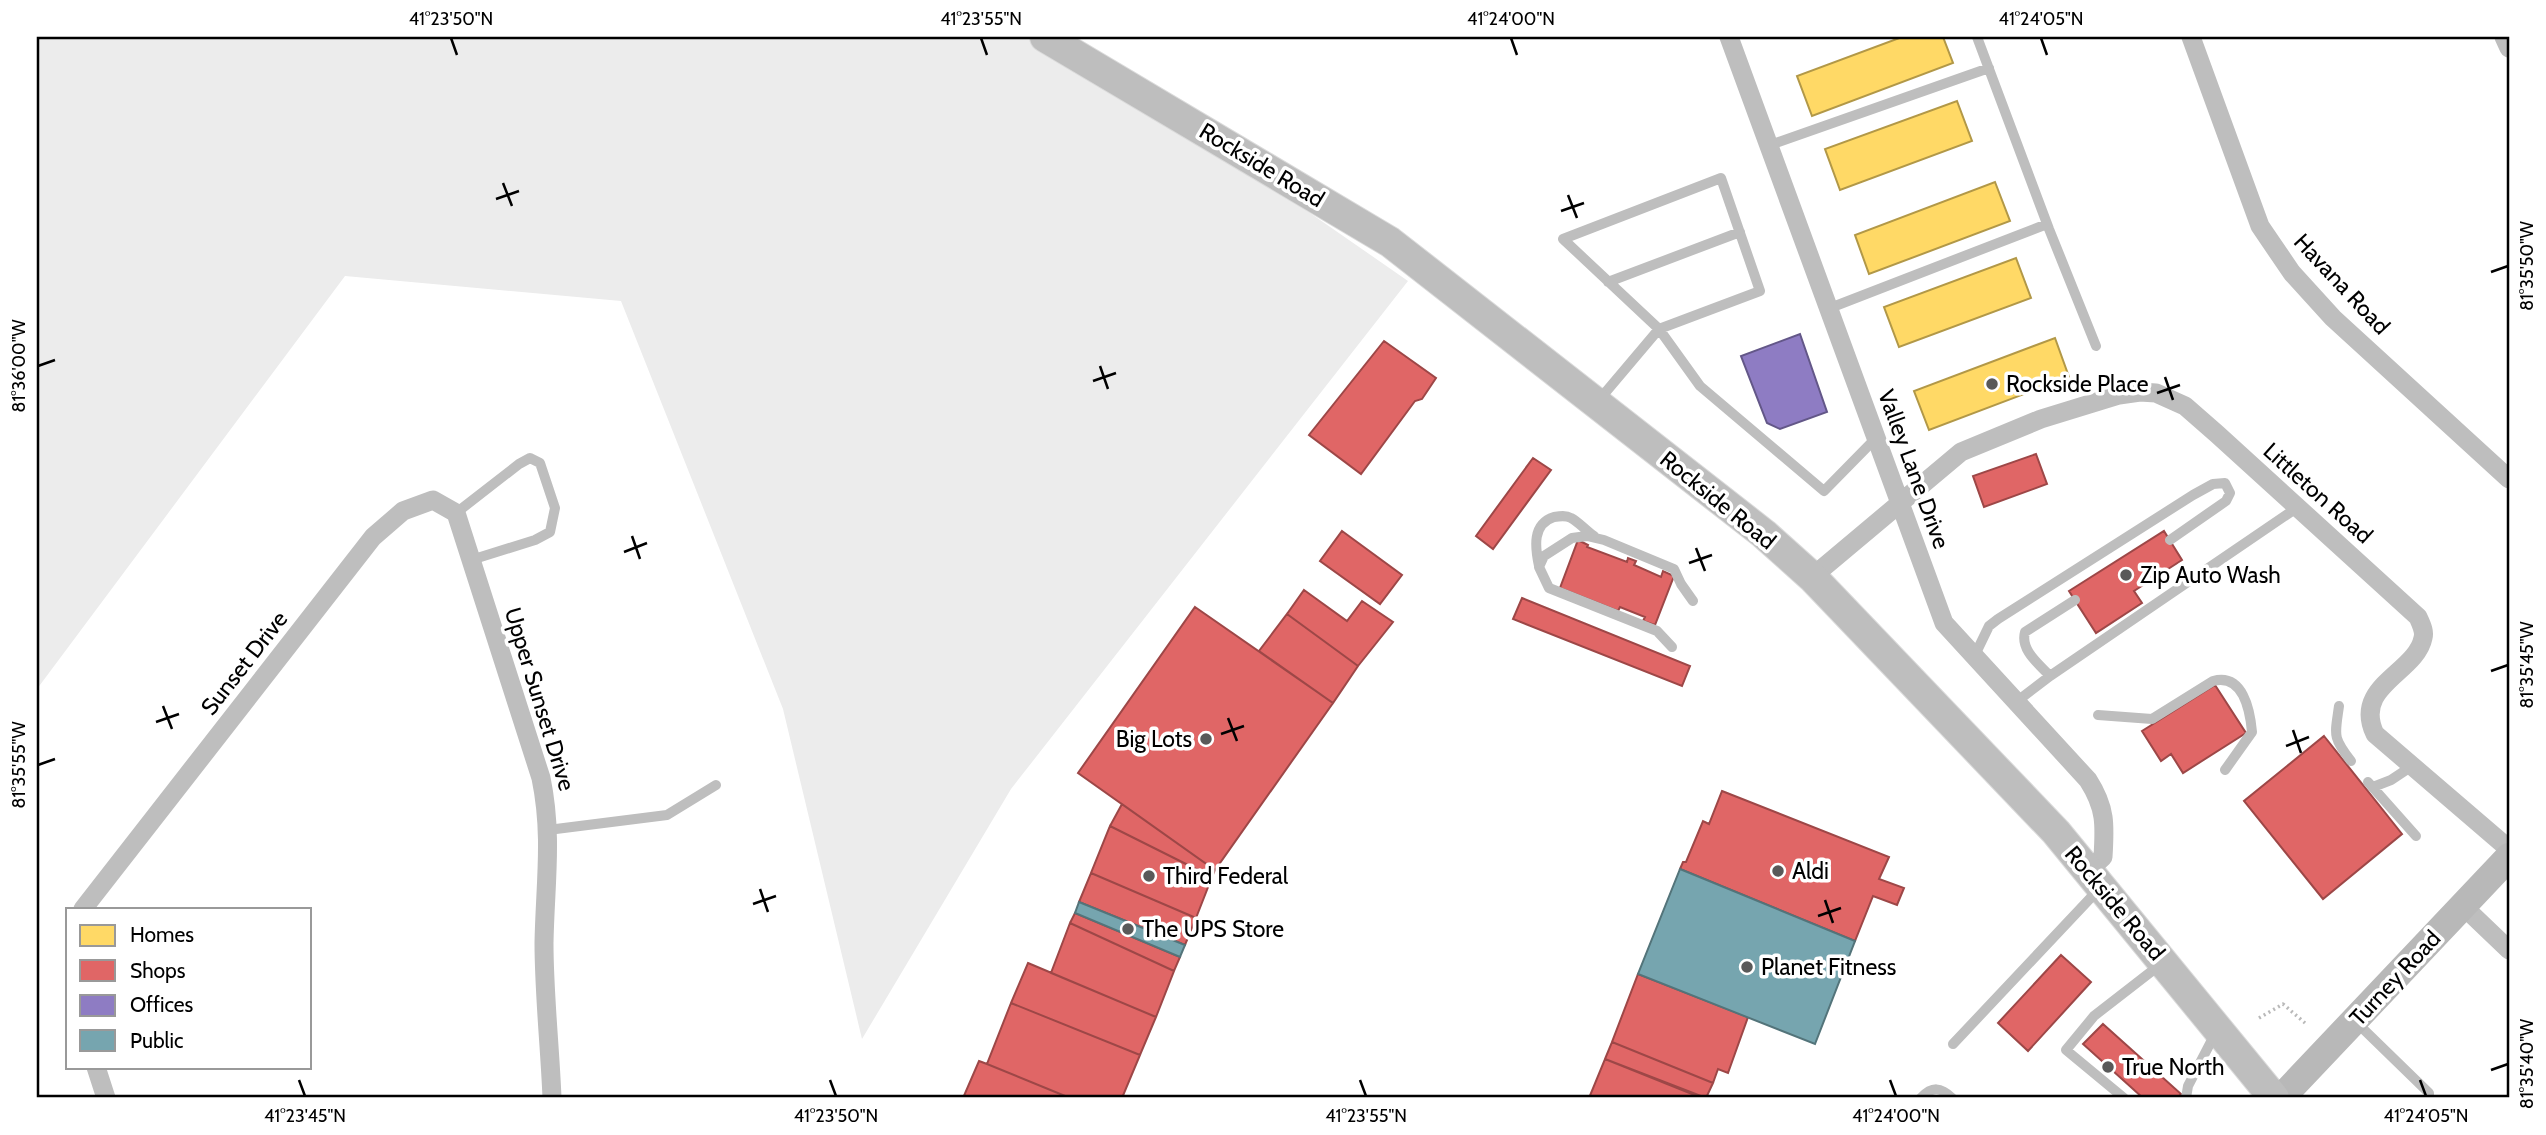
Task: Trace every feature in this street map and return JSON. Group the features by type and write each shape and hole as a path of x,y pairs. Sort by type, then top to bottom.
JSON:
{"main road":[{"name":"Rockside Road","path":"1045,37 1390,242 1764,534 1812,577 2056,831 2274,1098"},
{"name":"Turney Road","path":"2281,1098 2509,857"}],"street":[{"name":"Valley Lane Drive","path":"1729,37 1944,623 2088,780 2104,815 2103,857 2095,878"},
{"name":"Havana Road","path":"2191,37 2260,226 2292,273 2333,318 2509,479"},
{"path":"2504,37 2509,48"},
{"name":"Littleton Road","path":"1812,577 1947,463 1972,447 2040,419 2119,396 2140,392 2156,393 2185,406 2418,617 2423,629 2423,640 2414,654 2375,696 2368,712 2370,724 2375,733 2509,849"},
{"name":"Sunset Drive","path":"84,908 373,537 403,511 433,500 456,513"},
{"name":"Upper Sunset Drive","path":"456,513 541,778 547,810 544,944 552,1098"},
{"path":"2463,906 2509,950"},
{"path":"96,1068 106,1098"}],"lane":[{"path":"1977,37 2047,225 2096,346"},
{"path":"1770,145 1989,68"},
{"path":"1596,403 1659,330 1760,291 1721,178 1563,239 1659,330 1699,386 1824,491 1877,436"},
{"path":"1830,308 2047,225"},
{"path":"1608,282 1740,232"},
{"path":"456,513 519,464 530,458 540,463 555,508 550,532 535,540 471,560"},
{"path":"1974,658 1989,626 1998,619 2193,495 2213,484 2225,483 2230,493 2226,501 2170,540"},
{"path":"2016,702 2298,507"},
{"path":"1672,647 1657,631 1549,588 1539,567 1535,546 1538,530 1547,520 1558,516 1569,517 1597,538 1674,569 1693,601"},
{"path":"1539,567 1544,556 1572,538 1597,538"},
{"path":"2050,676 2030,656 2023,639 2025,632 2076,600"},
{"path":"2098,715 2152,719 2213,681 2230,680 2241,690 2251,714 2252,732 2225,770"},
{"path":"2339,706 2335,736 2351,761"},
{"path":"2412,766 2391,780 2370,784 2416,836"},
{"path":"548,830 667,815 716,785"},
{"path":"1953,1044 2095,878"},
{"path":"2124,1098 2066,1050 2094,1016 2164,962"},
{"path":"2354,1021 2429,1093 2429,1098"},
{"path":"2186,1098 2188,1086 2218,1029"},
{"path":"1921,1098 1928,1091 1936,1089 1943,1090 1952,1098"}],"path":[{"path":"2259,1018 2283,1004 2305,1024"}],"shaded area":[{"path":"37,37 1045,37 1123,83 1408,281 1011,789 862,1039 783,709 621,301 345,276 37,689"}],"building: Homes":[{"path":"1902,37 1943,37 1953,63 1812,116 1797,76"},
{"path":"1957,101 1972,141 1840,190 1825,149"},
{"path":"1995,182 2010,221 1869,274 1855,235"},
{"name":"Rockside Place","path":"2016,258 2031,298 1899,347 1884,307"},
{"name":"Rockside Place","path":"2055,338 2069,377 1929,430 1914,391"}],"building: Shops":[{"path":"1384,341 1436,378 1422,399 1415,401 1361,474 1309,435"},
{"path":"2036,454 2047,484 1984,507 1973,476"},
{"path":"1533,458 1551,470 1493,549 1476,536"},
{"path":"1342,531 1402,575 1380,604 1320,561"},
{"name":"Zip Auto Wash","path":"2164,531 2182,560 2134,591 2142,603 2096,633 2069,591"},
{"path":"1578,540 1588,545 1587,547 1627,562 1628,558 1636,561 1634,565 1661,577 1663,571 1674,576 1655,625 1643,621 1645,617 1620,607 1618,611 1560,588"},
{"path":"1304,590 1347,621 1362,601 1393,622 1358,666 1287,614"},
{"path":"1522,598 1690,666 1682,686 1513,619"},
{"path":"1195,607 1333,703 1215,870 1078,773"},
{"path":"1287,614 1358,666 1333,703 1259,651"},
{"path":"2215,685 2246,733 2183,773 2171,754 2161,761 2142,731"},
{"path":"2324,736 2402,834 2323,899 2244,801"},
{"path":"1722,791 1889,857 1879,879 1904,888 1897,905 1873,896 1855,941 1680,869 1683,862 1686,862 1703,821 1709,824"},
{"path":"1122,804 1215,870 1212,877 1110,826"},
{"path":"1110,826 1212,877 1196,918 1091,873"},
{"path":"1091,873 1196,918 1185,945 1079,902"},
{"path":"1075,913 1180,957 1174,971 1070,923"},
{"path":"1070,923 1174,971 1156,1017 1051,973"},
{"path":"2061,955 2091,982 2028,1051 1998,1023"},
{"path":"1028,963 1156,1017 1140,1055 1011,1003"},
{"path":"1638,974 1748,1017 1728,1073 1718,1069 1713,1083 1612,1042"},
{"path":"1011,1003 1140,1055 1122,1098 1070,1098 987,1064"},
{"path":"2103,1024 2181,1094 2177,1098 2143,1098 2083,1044"},
{"path":"1612,1042 1713,1083 1706,1098 1605,1059"},
{"path":"1605,1059 1702,1098 1589,1098"},
{"path":"979,1061 987,1064 1070,1098 963,1098"}],"building: Offices":[{"path":"1800,334 1827,412 1780,429 1767,423 1741,356"}],"building: Public":[{"path":"1680,869 1855,941 1815,1044 1638,974"},
{"path":"1079,902 1185,945 1180,957 1075,913"}],"place":[{"name":"Rockside Place","path":"1992,384"},
{"name":"Zip Auto Wash","path":"2126,575"},
{"name":"Big Lots","path":"1206,739"},
{"name":"Aldi","path":"1778,871"},
{"name":"Third Federal","path":"1149,876"},
{"name":"The UPS Store","path":"1128,929"},
{"name":"Planet Fitness","path":"1747,967"},
{"name":"True North","path":"2108,1067"}]}
